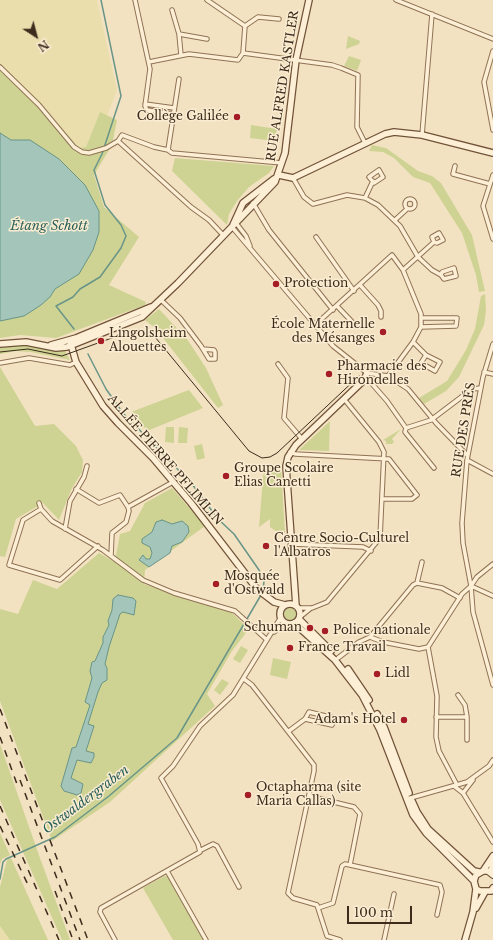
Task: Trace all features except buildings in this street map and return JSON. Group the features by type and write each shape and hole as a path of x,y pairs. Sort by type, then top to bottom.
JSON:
{"street":[{"path":"135,0 150,69 145,104 147,110 173,114"},
{"name":"RUE ALFRED KASTLER","path":"279,175 285,153 296,60 309,0"},
{"path":"396,0 493,38"},
{"path":"210,1 245,26"},
{"path":"172,10 179,34 181,55"},
{"path":"422,134 432,14"},
{"path":"245,26 258,17 279,19"},
{"path":"149,62 189,54 238,60 243,53 245,26"},
{"path":"179,34 207,39"},
{"path":"493,51 484,82 493,130"},
{"path":"243,53 332,65 358,75 357,127 366,143"},
{"path":"0,66 39,105 74,147 85,152 106,148 118,141 122,136 154,147 168,150 172,153 282,163"},
{"path":"168,150 179,79"},
{"path":"145,104 174,108"},
{"path":"279,175 293,178 385,134 394,132 422,134 493,153"},
{"path":"118,141 191,207 209,220 224,236"},
{"path":"455,166 453,174 490,184"},
{"path":"0,344 19,342 45,346 70,344 136,320 145,315 224,236 275,182 279,175"},
{"path":"234,225 243,204 279,175"},
{"path":"493,175 483,206 493,239"},
{"path":"293,178 304,197 313,204 347,195 365,198 378,205 395,220 418,257 432,270 441,274"},
{"path":"365,198 372,181"},
{"path":"253,204 269,230 333,310"},
{"path":"395,220 408,209"},
{"path":"234,225 314,326 333,346 366,375 406,428 405,432 434,468"},
{"path":"316,237 354,291"},
{"path":"403,270 434,242"},
{"path":"314,326 392,255 403,270 422,318 422,327 414,342 388,376"},
{"path":"360,285 378,305 380,316"},
{"path":"159,302 180,318 203,349"},
{"path":"337,306 356,326"},
{"path":"422,318 456,318 456,326 422,327"},
{"path":"414,342 426,355 440,362 435,371 421,363 426,355"},
{"name":"ALLÉE PIERRE PFLIMLIN","path":"70,344 76,362 103,406 173,482 263,595 274,602 297,607"},
{"name":"RUE DES PRÉS","path":"493,344 484,372 466,460 463,543 471,586 473,612 493,685"},
{"path":"0,362 29,358 70,365 76,362"},
{"path":"278,364 288,378 284,418 302,439"},
{"path":"484,372 493,374"},
{"path":"366,375 388,376 408,389 433,419 467,455"},
{"path":"366,375 344,399 290,452 286,466 296,585 295,595 297,620 337,659 366,693 384,727 409,799 413,815 426,833 474,881 476,889 474,912 465,940"},
{"path":"406,428 433,419 472,389 481,388"},
{"path":"273,632 287,622 297,620 312,608 327,602 371,551 380,538 384,458 382,446 344,399"},
{"path":"290,452 295,454 388,459 417,495 412,499 382,499"},
{"path":"466,460 493,474"},
{"path":"65,529 69,507 76,489 84,477 87,466"},
{"path":"128,507 173,482"},
{"path":"76,489 99,503 120,495 128,507 129,511 126,522 112,533 111,556"},
{"path":"40,503 41,509 52,521 98,546 146,582 174,593 235,611 267,640"},
{"path":"41,509 23,520 9,565 60,580 98,546"},
{"path":"292,544 363,547 371,551"},
{"path":"417,583 422,562"},
{"path":"493,564 477,577 460,598 428,647 437,696 436,737 438,751 455,785 463,793 493,842"},
{"path":"337,659 359,642 370,637 413,585 417,583 442,588 460,598"},
{"path":"471,586 493,596"},
{"path":"201,850 161,778 173,766 200,726 233,694 273,632 287,605 295,595"},
{"name":"ALLÉE PIERRE PFLIMLIN","path":"274,602 281,615 287,622"},
{"path":"297,607 312,608"},
{"path":"370,637 384,642 419,649 428,647"},
{"path":"244,678 252,685 314,765 309,796 288,893 293,898 314,903 318,908 327,936"},
{"path":"458,695 465,705 467,717 467,740"},
{"path":"289,731 305,720 309,712 334,718 332,725 305,720"},
{"path":"436,717 467,717"},
{"path":"463,793 474,778 493,760"},
{"path":"409,799 474,778"},
{"path":"309,796 354,807 359,811 360,814 350,865"},
{"path":"409,799 428,829 474,871 492,874 493,863"},
{"path":"115,940 100,910 197,855 201,850 213,844 217,846 239,887"},
{"path":"474,881 493,856"},
{"path":"318,908 333,903 342,866 345,864 440,885 442,892 437,914"},
{"path":"167,871 206,940"},
{"path":"474,912 490,891 476,889"},
{"path":"384,940 394,894"},
{"path":"324,940 327,936"},
{"path":"327,936 340,940"}],"shaded area":[{"path":"0,0 97,0 117,90 107,116 100,112 86,147 79,148 75,145 40,104 0,64"},
{"path":"0,926 10,940 0,940"}],"green space":[{"path":"348,36 360,41 359,44 346,49"},
{"path":"349,56 361,60 357,71 344,66"},
{"path":"0,64 40,104 79,148 86,147 100,112 117,120 112,145 94,175 104,207 139,237 109,285 146,302 145,305 56,338 20,335 0,338"},
{"path":"251,125 277,129 275,141 250,138"},
{"path":"372,145 386,148 418,171 432,176 441,183 472,235 485,291 479,292 476,275 462,233 430,183 413,177 394,158 383,152 369,151"},
{"path":"175,158 274,166 269,173 249,187 237,201 229,214 227,225 172,171"},
{"path":"485,294 486,310 484,325 459,377 446,391 424,404 419,398 447,381 466,350 475,329 481,296"},
{"path":"159,309 187,339 206,368 223,405 218,408 156,329 145,320"},
{"path":"17,344 65,351 70,360 31,352 16,351 0,354 0,347"},
{"path":"0,367 35,426 54,424 76,446 83,460 82,472 72,488 59,520 43,503 16,519 5,557 0,556"},
{"path":"189,390 203,408 147,431 131,412"},
{"path":"330,421 329,451 299,450 329,422"},
{"path":"166,427 174,427 174,443 165,442"},
{"path":"179,427 188,428 187,443 178,443"},
{"path":"401,429 392,439 394,442 392,444 386,444 386,441 383,440"},
{"path":"202,444 205,458 197,460 194,446"},
{"path":"264,466 281,467 285,533 277,532 270,527 270,519 259,527"},
{"path":"172,488 205,526 145,570 144,584 232,613 249,629 232,651 207,694 215,706 110,802 52,841 0,701 0,609 18,614 33,580 57,589 99,553 113,561 116,555 120,534 130,531 145,503"},
{"path":"288,608 292,608 296,614 292,620 288,620 284,616 284,612"},
{"path":"241,646 248,650 240,663 233,659"},
{"path":"273,658 291,662 287,679 270,675"},
{"path":"222,679 229,683 220,695 214,690"},
{"path":"0,744 70,940 62,940 0,800"},
{"path":"0,833 10,855 2,859 0,864"},
{"path":"11,858 48,940 10,940 0,926 0,887 7,860"},
{"path":"164,876 168,876 204,940 173,940 143,888"}],"water":[{"name":"Étang Schott","path":"0,133 11,140 30,140 59,159 85,185 99,211 99,232 93,250 79,274 55,289 50,297 41,305 24,316 0,321"},
{"path":"162,520 172,524 182,521 188,526 189,532 182,542 172,546 170,553 149,567 139,560 143,555 146,559 150,559 152,553 150,547 142,543 142,539 152,532 156,522"},
{"path":"118,595 133,598 136,601 134,615 123,612 120,614 109,647 105,664 107,668 107,680 102,683 98,692 88,724 94,726 86,751 94,753 94,757 91,763 77,760 71,778 83,784 81,793 77,795 64,791 61,786 72,748 76,747 90,705 85,702 92,678 90,671 92,662 95,661 103,643 103,637 109,625 108,621 112,610 113,599"}],"waterway":[{"path":"74,329 56,306 73,297 80,289 100,277 121,248 126,236 121,225 105,205 94,170 102,154 121,96 101,0"},
{"path":"88,354 106,389 123,413 192,484 218,519 234,534 259,570 264,581 263,592"},
{"name":"Ostwaldergraben","path":"0,879 3,862 6,859 55,837 109,796 177,738 261,595"}],"tram line":[{"path":"0,352 28,349 62,356 134,330 149,332 155,337 249,451 262,458 270,457 277,453 359,376"}],"railway":[{"path":"0,709 88,940"},
{"path":"0,737 18,787"},
{"path":"20,780 80,940"},
{"path":"0,806 59,940"},
{"path":"0,826 30,889"},
{"path":"55,891 73,940"}],"place":[{"name":"Collège Galilée","path":"237,117"},
{"name":"Protection","path":"276,284"},
{"name":"École Maternelle des Mésanges","path":"383,332"},
{"name":"Lingolsheim Alouettes","path":"101,341"},
{"name":"Pharmacie des Hirondelles","path":"329,374"},
{"name":"Groupe Scolaire Elias Canetti","path":"226,476"},
{"name":"Centre Socio-Culturel l'Albatros","path":"266,546"},
{"name":"Mosquée d'Ostwald","path":"216,584"},
{"name":"Schuman","path":"310,628"},
{"name":"Police nationale","path":"325,631"},
{"name":"France Travail","path":"290,648"},
{"name":"Lidl","path":"377,674"},
{"name":"Adam's Hotel","path":"404,720"},
{"name":"Octapharma (site Maria Callas)","path":"248,795"}]}
